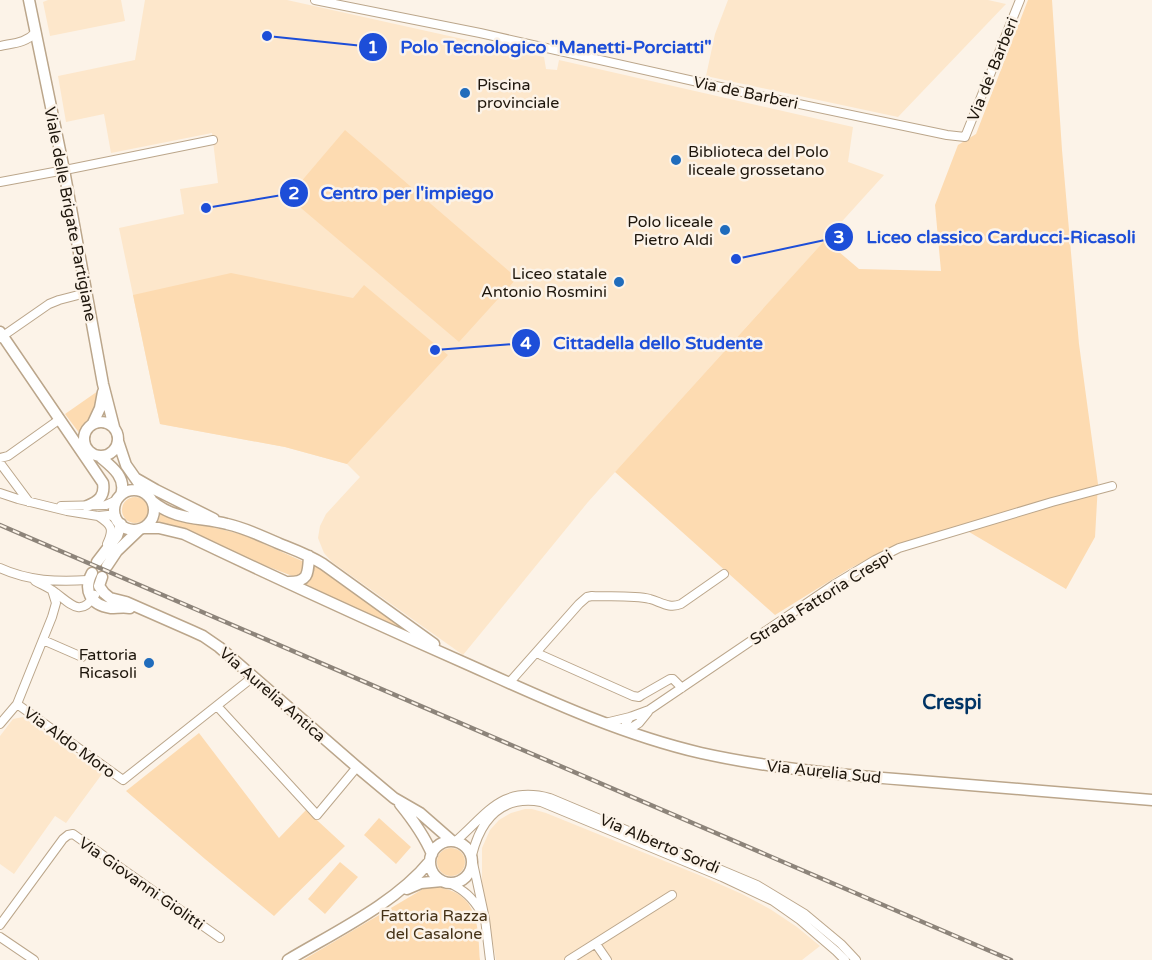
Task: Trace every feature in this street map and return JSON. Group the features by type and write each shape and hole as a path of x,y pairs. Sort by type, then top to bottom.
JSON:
{"main road":[{"name":"Viale delle Brigate Partigiane","path":"29,0 64,170 104,387 114,427"},
{"path":"1,336 103,483 104,493 100,499 87,506"},
{"path":"93,599 88,592 87,585 105,550 117,536 118,521 114,507 123,489 119,475 99,456 90,452 84,441 85,432 93,423 100,408 104,387"},
{"path":"60,420 84,441"},
{"path":"93,423 104,422 114,427 126,465 154,505 154,514 150,522 96,570"},
{"path":"99,456 104,456 113,450 118,441"},
{"path":"135,478 219,522"},
{"path":"119,498 128,490 132,490 149,497 165,510 181,516 219,522 258,534 309,556 457,660"},
{"path":"118,521 128,529 159,528 184,534 392,632 457,660"},
{"path":"289,582 297,582 306,576 309,556"},
{"name":"Via Aurelia Antica","path":"101,582 104,593 110,598 126,602 212,641 394,798 416,823 425,839 431,858 432,871 436,877 445,882"},
{"name":"Via Aurelia Antica","path":"93,599 106,607 139,608"},
{"name":"Via Aurelia Sud","path":"457,660 605,723 700,753 754,764 808,771 1152,800"},
{"name":"Via Aurelia Antica","path":"394,798 420,813 454,841 466,846 472,859"},
{"path":"399,892 431,858 440,844 454,841"},
{"path":"288,960 399,892 421,883 458,882 466,877 471,869 472,859"}],"street":[{"name":"Via de' Barberi","path":"965,137 1020,0"},
{"name":"Via de Barberi","path":"318,2 480,33 770,98 965,137"},
{"path":"0,46 24,42 36,32"},
{"path":"0,182 213,140"},
{"path":"1,336 49,304 86,293"},
{"path":"0,458 8,456 60,420"},
{"path":"0,463 29,502"},
{"name":"Strada Fattoria Crespi","path":"605,723 649,710 836,584 886,554 899,548 1112,486"},
{"path":"0,493 67,512 108,515 118,521"},
{"path":"45,506 106,505 119,498"},
{"path":"98,516 111,529 105,550"},
{"path":"0,568 32,579 76,607 85,607 89,604 101,582"},
{"path":"32,579 96,570"},
{"path":"509,683 587,597 646,598 676,606 724,574"},
{"path":"0,724 17,704 52,617 56,603 52,590"},
{"path":"52,617 71,605"},
{"path":"43,640 82,657"},
{"path":"537,652 633,696 639,697 670,679 682,688"},
{"path":"253,677 217,706 316,815 357,767"},
{"name":"Via Aldo Moro","path":"17,704 123,780 217,706"},
{"name":"Strada Fattoria Crespi","path":"626,730 639,723 649,710"},
{"path":"626,730 626,723 630,717"},
{"path":"639,723 643,736"},
{"name":"Via Alberto Sordi","path":"454,841 491,807 505,798 527,794 550,798 758,885 805,914 841,944 856,960"},
{"name":"Via Alberto Sordi","path":"472,859 477,835 500,808 520,801 541,802 722,877 773,901 845,960"},
{"name":"Via Giovanni Giolitti","path":"0,925 63,839 73,834 220,938"},
{"name":"Via Aurelia Antica","path":"472,859 485,919 490,960"},
{"name":"Via Aurelia Antica","path":"445,882 465,891 485,919"},
{"path":"569,960 672,895"},
{"path":"0,937 34,960"},
{"path":"596,944 607,960"},
{"path":"489,950 496,960"}],"shaded area":[{"path":"48,0 121,0 125,21 50,36 43,2"},
{"path":"145,0 287,0 544,57 546,69 557,70 559,60 853,127 848,162 884,175 588,502 463,655 332,562 324,553 318,538 320,526 326,514 360,477 347,464 285,447 160,424 119,228 184,214 180,189 218,183 212,133 111,153 104,114 66,122 58,76 135,60"},
{"path":"728,0 988,0 1006,4 898,117 706,76 715,34"},
{"path":"23,717 102,774 66,823 55,816 14,874 0,864 0,736 13,719"},
{"path":"525,809 546,813 742,894 797,927 820,946 802,960 496,960 482,883 482,848 490,830 499,820"}],"green space":[{"path":"1028,0 1052,0 1079,344 1098,484 1095,537 1066,589 959,526 889,548 849,569 775,615 615,472 825,240 859,269 941,271 935,205 958,145 976,134"},
{"path":"345,130 517,278 459,342 288,197"},
{"path":"231,273 353,298 364,285 448,355 347,464 285,447 160,424 133,295"},
{"path":"98,391 95,407 80,434 65,414"},
{"path":"135,497 145,500 148,510 145,520 135,523 125,520 122,510 125,500"},
{"path":"161,511 176,518 244,535 302,561 304,574 295,577 243,557 187,530 158,522"},
{"path":"314,564 412,635 303,586 312,577"},
{"path":"199,733 279,838 306,810 345,846 274,916 126,791"},
{"path":"379,818 411,847 396,864 364,835"},
{"path":"451,848 461,852 465,862 461,872 451,876 441,872 437,862 441,852"},
{"path":"340,862 358,877 325,914 308,899"},
{"name":"Fattoria Razza del Casalone","path":"437,887 451,890 469,904 477,924 480,960 303,960 423,889"}],"railway":[{"path":"0,525 1011,960"}],"place":[{"name":"Polo Tecnologico \"Manetti-Porciatti\"","path":"267,36"},
{"name":"Piscina provinciale","path":"465,93"},
{"name":"Biblioteca del Polo liceale grossetano","path":"676,160"},
{"name":"Centro per l'impiego","path":"206,208"},
{"name":"Polo liceale Pietro Aldi","path":"725,230"},
{"name":"Liceo classico Carducci-Ricasoli","path":"736,259"},
{"name":"Liceo statale Antonio Rosmini","path":"619,282"},
{"name":"Cittadella dello Studente","path":"435,350"},
{"name":"Fattoria Ricasoli","path":"149,663"}],"district":[{"name":"Crespi","path":"952,702"}]}
